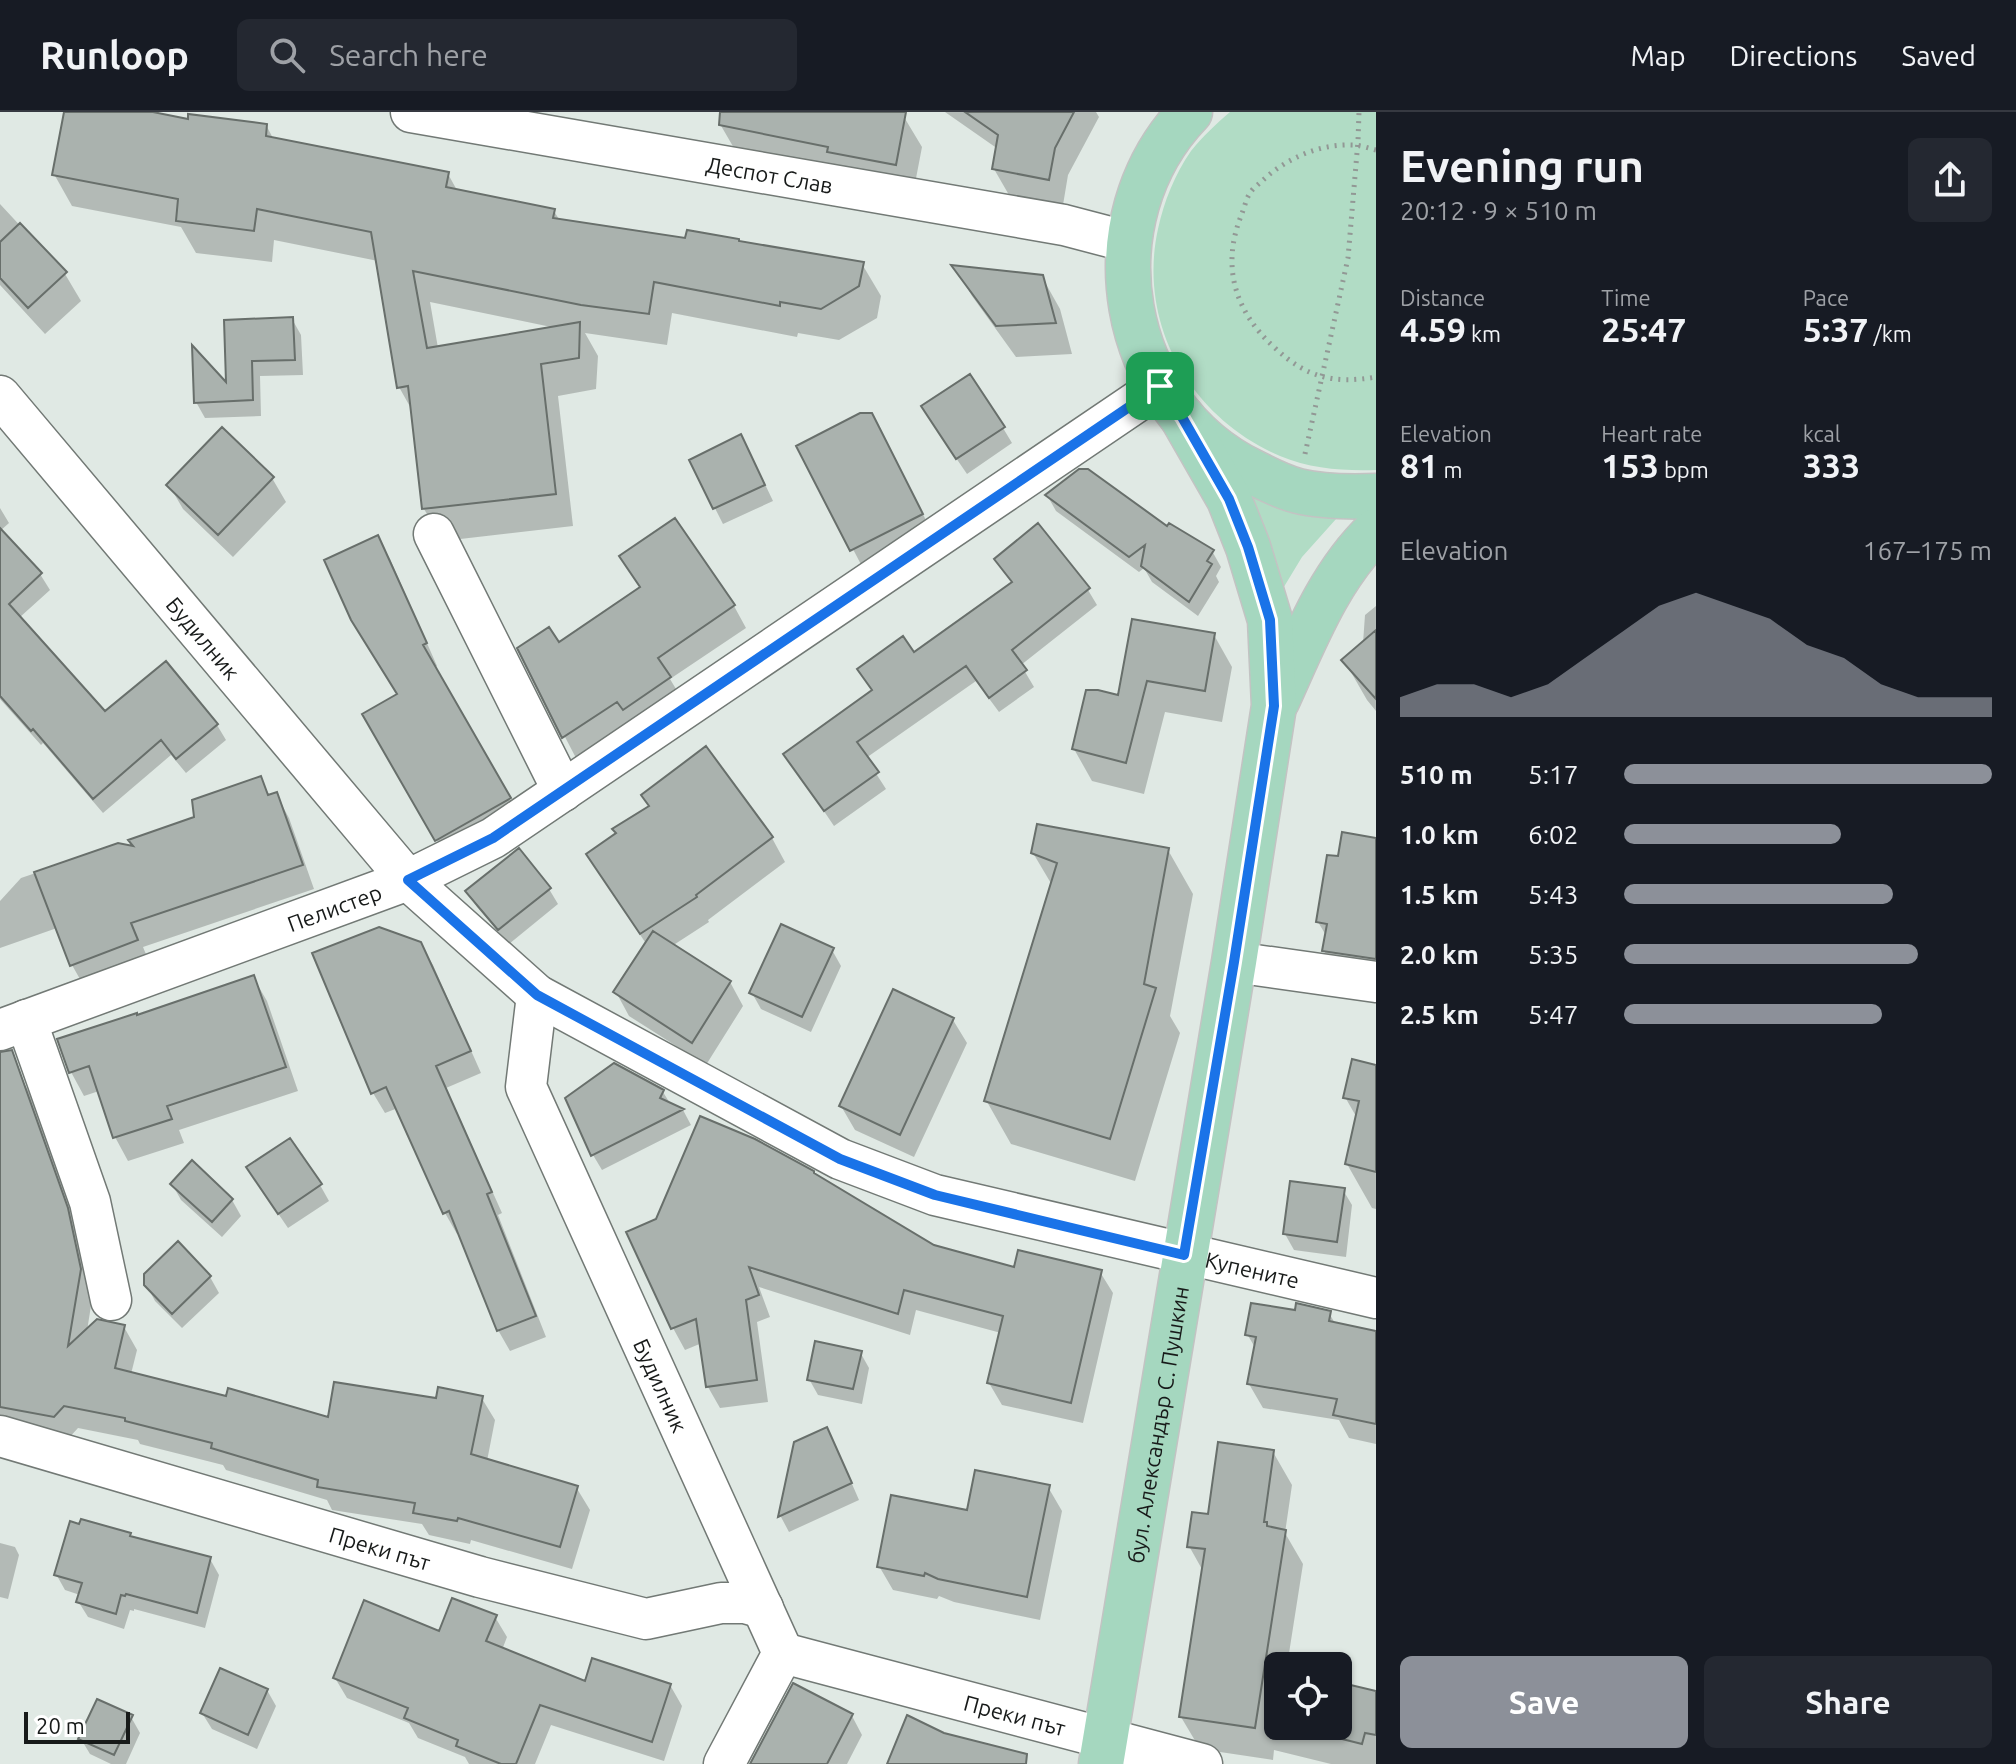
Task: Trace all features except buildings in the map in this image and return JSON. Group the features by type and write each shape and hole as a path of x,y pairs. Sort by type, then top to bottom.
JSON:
{"main road":[{"name":"бул. Александър С. Пушкин","path":"1103,1752 1274,706 1270,620 1248,547 1229,499 1143,352 1132,317 1127,279 1135,209 1146,178 1179,115"},
{"path":"1171,402 1208,443 1238,465 1272,481 1298,491 1346,497 1376,496"},
{"name":"бул. Александър С. Пушкин","path":"1274,706 1331,588 1360,547 1376,531"}],"street":[{"name":"Деспот Слав","path":"411,112 1064,225 1129,242"},
{"name":"Будилник","path":"0,396 408,880"},
{"name":"Пелистер","path":"13,1025 408,880 493,838 1171,402"},
{"path":"434,534 563,791"},
{"name":"Купените","path":"408,880 537,995 840,1159 935,1195 1376,1298"},
{"path":"1234,962 1376,982"},
{"name":"Будилник","path":"537,995 526,1087 783,1653"},
{"path":"13,1025 90,1202 111,1300"},
{"name":"Преки път","path":"0,1436 480,1577 646,1619 721,1603 745,1603 763,1608"},
{"path":"724,1764 783,1653"},
{"name":"Преки път","path":"783,1653 1103,1752 1202,1764"}],"path":[{"path":"1304,456 1348,258 1359,112"},
{"path":"1376,150 1353,145 1313,149 1278,166 1250,193 1236,228 1231,266 1238,301 1259,334 1285,358 1323,378 1352,381 1376,377"}],"green space":[{"path":"1230,112 1376,112 1376,470 1304,464 1280,456 1248,439 1220,418 1197,393 1178,364 1164,333 1156,300 1154,265 1163,208 1175,178 1191,151"},
{"path":"1233,481 1345,509 1302,557 1279,595"}],"route":[{"path":"1160,386 1182,417 1229,499 1248,547 1270,620 1274,706 1184,1255 935,1195 840,1159 537,995 408,880 493,838 1160,386"}]}
